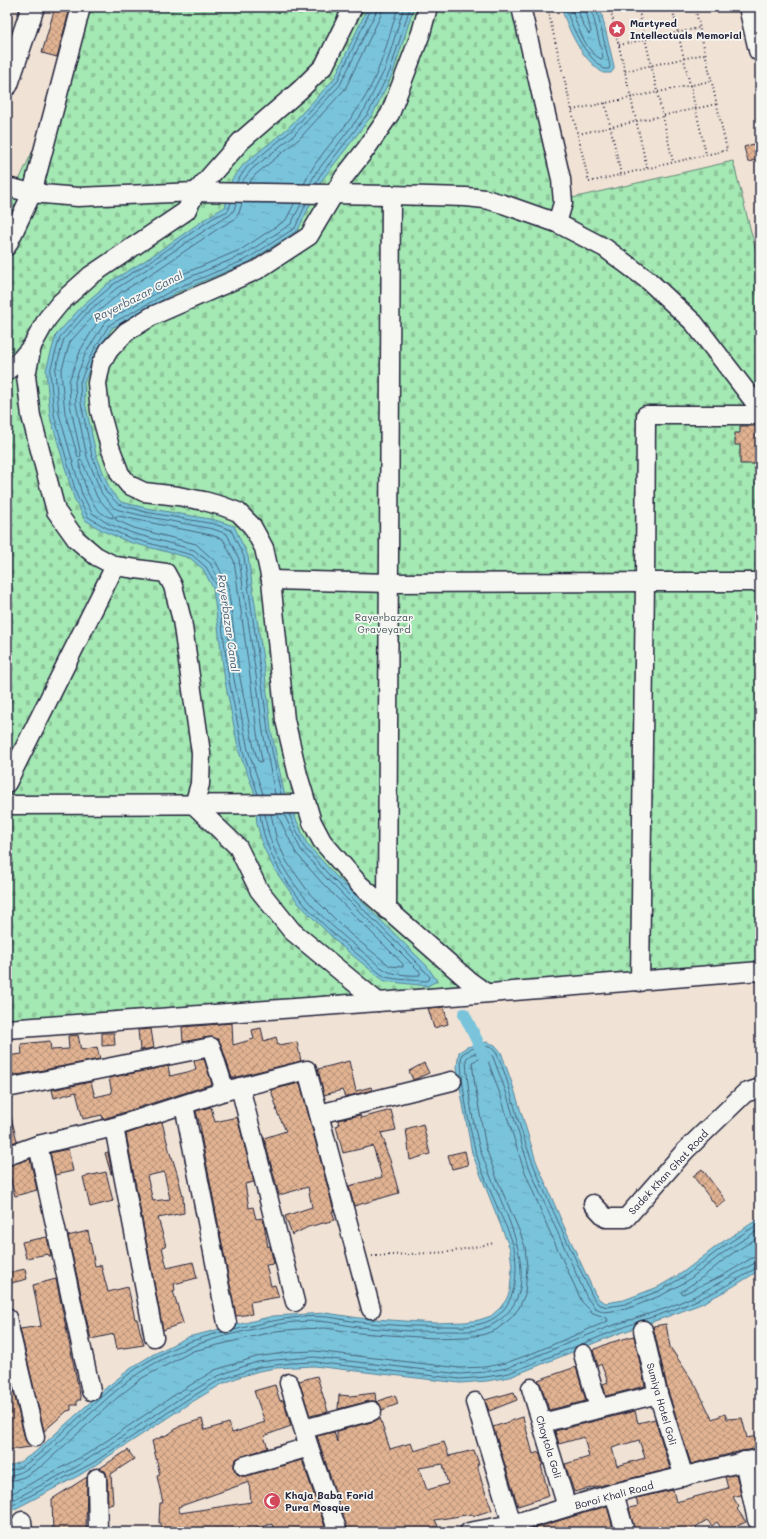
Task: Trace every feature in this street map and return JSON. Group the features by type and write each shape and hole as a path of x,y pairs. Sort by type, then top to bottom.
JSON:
{"main road":[{"path":"7,84 33,7"},
{"path":"750,7 760,50"}],"street":[{"path":"7,246 32,193 81,7"},
{"path":"7,371 21,359 32,346 47,319 60,303 90,276 186,211 205,192 214,171 241,141 300,90 324,66 352,7"},
{"path":"428,7 421,33 390,114 366,149 344,177 309,236 257,270 152,316 126,332 109,350 101,364 97,383 100,411 110,447 120,474 128,485 144,492 204,500 238,512 252,526 264,548 271,580 285,720 306,804 312,822 322,841 359,884 387,910 468,980 486,993"},
{"path":"521,7 561,179 563,203 557,223"},
{"path":"7,187 32,193 78,197 205,192 391,195 485,199 520,209 557,223 605,248 649,281 694,323 760,409"},
{"path":"387,910 391,195"},
{"path":"32,346 26,376 31,416 56,511 76,539 96,556 115,566 166,573 173,586 182,620 201,753 200,784 194,805"},
{"path":"640,982 646,415 760,415"},
{"path":"7,783 115,566"},
{"path":"271,580 390,583 760,582"},
{"path":"7,805 194,805 231,803 306,804"},
{"path":"194,805 238,847 259,890 292,931 378,1002"},
{"path":"7,1029 640,982 760,971"},
{"path":"7,1088 211,1047 232,1089 295,1302"},
{"path":"7,1156 38,1145 114,1127 232,1089 307,1070 371,1309"},
{"path":"319,1114 452,1081"},
{"name":"Sadek Khan Ghat Road","path":"593,1204 606,1218 626,1218 685,1151 745,1093 760,1088"},
{"path":"184,1105 227,1323"},
{"path":"114,1127 154,1337"},
{"path":"38,1145 91,1391"},
{"path":"7,1318 35,1437"},
{"name":"Sumiya Hotel Goli","path":"643,1330 658,1394 684,1477"},
{"path":"583,1354 599,1408"},
{"path":"289,1383 338,1532"},
{"name":"Choytola Goli","path":"531,1388 567,1507"},
{"path":"542,1423 658,1394"},
{"path":"475,1402 505,1527"},
{"path":"304,1429 372,1411"},
{"path":"244,1466 309,1447"},
{"path":"752,1460 757,1520"},
{"name":"Boroi Khali Road","path":"469,1532 505,1527 614,1493 752,1460"},
{"path":"97,1478 98,1532"},
{"path":"614,1493 625,1532"}],"path":[{"path":"547,7 589,182 727,150 694,7"},
{"path":"610,7 647,168"},
{"path":"638,7 673,162"},
{"path":"672,7 706,154"},
{"path":"618,45 699,28"},
{"path":"625,71 705,54"},
{"path":"572,110 712,81"},
{"path":"605,103 622,174"},
{"path":"578,134 717,104"},
{"path":"359,1267 366,1256 449,1252 494,1243"}],"green space":[{"name":"Rayerbazar Graveyard","path":"86,7 530,7 572,198 733,161 760,267 760,979 7,1033 7,206 78,54"}],"water":[{"name":"Rayerbazar Canal","path":"368,7 414,7 393,73 373,114 322,180 298,230 249,262 177,292 112,328 94,357 84,383 85,402 96,454 110,490 121,502 215,520 234,526 248,556 265,674 271,730 284,792 307,844 333,873 427,966 437,981 427,986 384,981 340,945 298,903 274,869 263,846 257,824 254,791 239,752 225,681 213,588 203,569 190,558 129,542 103,531 85,520 74,498 50,416 46,370 56,335 84,304 111,281 146,260 225,207 232,179 244,164 288,128 334,79"},
{"path":"561,7 600,7 614,66 611,73 603,73 582,52 572,35"},
{"path":"487,1042 495,1045 501,1052 536,1161 595,1294 600,1300 606,1303 624,1300 658,1287 682,1273 721,1243 760,1218 760,1270 701,1304 612,1336 510,1377 487,1381 460,1383 314,1366 276,1368 239,1377 222,1384 187,1405 80,1475 7,1513 7,1467 18,1463 34,1453 107,1387 134,1366 188,1337 273,1316 326,1313 359,1318 435,1323 465,1322 491,1316 500,1308 510,1291 512,1267 510,1249 472,1153 457,1067 459,1052 467,1047"}],"building":[{"path":"55,7 70,8 57,57 42,53"},
{"path":"760,142 760,159 748,162 744,147"},
{"path":"740,426 757,426 757,431 760,431 760,464 740,464 740,445 735,445 735,433 740,433"},
{"path":"444,1007 448,1024 434,1028 428,1008"},
{"path":"232,1023 233,1045 254,1039 252,1030 261,1028 264,1041 276,1037 278,1045 297,1042 301,1061 232,1078 218,1039 209,1037 183,1042 182,1027"},
{"path":"151,1029 154,1048 140,1050 138,1030"},
{"path":"102,1033 114,1033 115,1045 102,1046"},
{"path":"78,1035 81,1050 97,1047 100,1059 23,1074 14,1075 13,1073 7,1075 7,1056 22,1054 21,1044 50,1041 51,1050 69,1049 68,1036"},
{"path":"204,1059 212,1084 103,1119 102,1115 83,1119 76,1092 54,1098 52,1090 91,1082 95,1097 112,1093 109,1078 168,1066 170,1076 196,1070 194,1061"},
{"path":"349,1061 356,1091 371,1087 372,1090 345,1097 342,1090 324,1095 318,1069"},
{"path":"424,1063 429,1073 413,1080 409,1071"},
{"path":"300,1083 334,1211 332,1211 335,1220 308,1227 292,1235 285,1216 312,1207 308,1187 279,1195 264,1138 286,1131 276,1110 277,1109 271,1090"},
{"path":"211,1107 215,1122 237,1117 254,1182 245,1184 249,1208 253,1207 256,1219 263,1218 268,1247 270,1246 274,1264 266,1265 271,1286 275,1285 279,1297 250,1302 252,1314 236,1316 201,1130 196,1111"},
{"path":"391,1110 396,1130 381,1133 386,1145 384,1145 390,1160 399,1193 354,1206 349,1186 382,1177 373,1146 343,1153 336,1126 339,1125 338,1120 360,1115 361,1118"},
{"path":"10,1113 17,1141 7,1145 7,1114"},
{"path":"162,1122 183,1196 184,1213 158,1218 166,1246 162,1247 167,1268 193,1262 197,1278 174,1284 175,1290 173,1291 183,1323 163,1330 126,1134","holes":["164,1172 170,1199 153,1201 147,1176"]},
{"path":"423,1124 430,1154 410,1160 406,1129"},
{"path":"68,1149 73,1171 55,1175 50,1153"},
{"path":"465,1151 468,1165 452,1169 448,1155"},
{"path":"108,1152 112,1174 105,1153"},
{"path":"30,1159 37,1190 15,1196 7,1166"},
{"path":"702,1169 726,1201 717,1207 693,1176"},
{"path":"106,1172 113,1201 90,1207 83,1177"},
{"path":"88,1231 95,1266 101,1265 108,1292 128,1287 135,1319 137,1319 144,1345 117,1349 114,1334 91,1339 68,1236"},
{"path":"47,1237 51,1256 48,1254 26,1258 22,1242"},
{"path":"25,1269 27,1279 7,1284 7,1273"},
{"path":"56,1279 81,1400 77,1400 77,1405 71,1405 71,1410 67,1411 44,1431 20,1329 41,1326 33,1285"},
{"path":"666,1324 670,1347 696,1386 712,1419 725,1414 727,1419 742,1418 747,1438 756,1436 760,1448 741,1451 691,1464 668,1391 653,1326"},
{"path":"634,1336 645,1386 606,1396 603,1384 608,1382 601,1364 598,1366 593,1350 609,1343"},
{"path":"7,1364 25,1439 31,1447 7,1450"},
{"path":"576,1367 586,1401 549,1410 538,1380"},
{"path":"317,1376 328,1412 310,1416 299,1381"},
{"path":"275,1385 280,1401 283,1400 291,1426 264,1436 268,1448 237,1458 234,1463 234,1469 237,1474 247,1476 302,1460 327,1532 274,1532 272,1524 245,1532 162,1532 161,1523 159,1523 160,1503 163,1503 157,1476 160,1475 152,1441 169,1434 180,1426 202,1419 205,1430 229,1423 232,1433 265,1422 254,1391","holes":["249,1482 251,1502 180,1513 178,1507"]},
{"path":"514,1392 517,1400 489,1411 485,1400"},
{"path":"375,1393 376,1402 370,1401 338,1409 339,1395 350,1396"},
{"path":"395,1395 398,1404 382,1410 379,1403 376,1402"},
{"path":"635,1411 638,1423 655,1419 670,1469 574,1492 565,1464 589,1457 584,1437 559,1444 555,1431","holes":["639,1440 645,1458 617,1466 612,1448"]},
{"path":"523,1417 533,1454 539,1452 549,1496 518,1506 493,1427"},
{"path":"380,1418 390,1449 411,1443 414,1451 444,1442 449,1456 474,1450 479,1464 477,1464 482,1483 492,1510 473,1516 472,1514 435,1520 438,1526 418,1532 348,1532 317,1436 334,1432 337,1442 337,1431 375,1421","holes":["443,1464 448,1484 427,1490 419,1468"]},
{"path":"128,1450 134,1459 111,1474 113,1504 108,1505 106,1472 100,1468"},
{"path":"736,1474 741,1495 733,1497 739,1507 737,1509 746,1522 724,1532 717,1522 712,1526 707,1520 687,1532 635,1532 629,1508 638,1506 636,1498 673,1490 676,1502 728,1488 725,1477"},
{"path":"87,1477 86,1532 53,1532 52,1499"},
{"path":"607,1506 614,1532 522,1532"},
{"path":"12,1518 12,1531 7,1532 7,1519"}],"waterway":[{"path":"464,1014 485,1057"}],"place":[{"name":"Martyred Intellectuals Memorial","path":"617,29"},
{"name":"Khaja Baba Forid Pura Mosque","path":"272,1501"}]}
